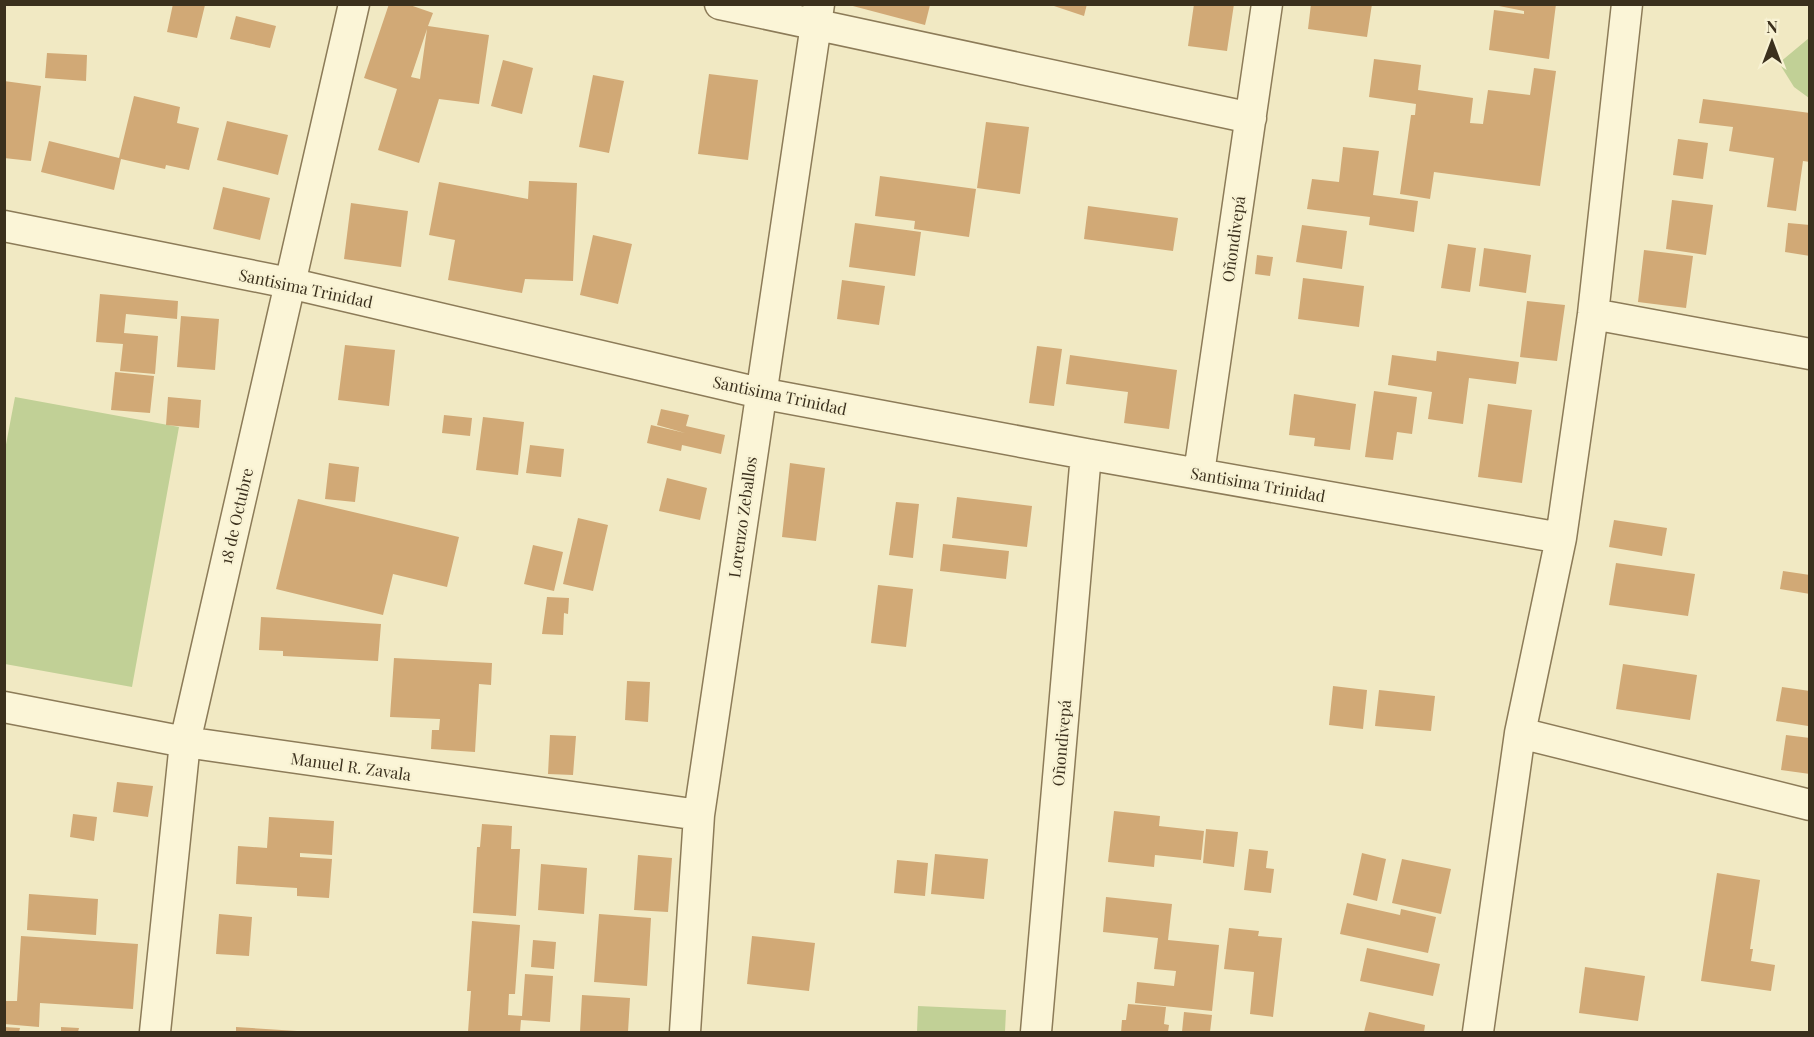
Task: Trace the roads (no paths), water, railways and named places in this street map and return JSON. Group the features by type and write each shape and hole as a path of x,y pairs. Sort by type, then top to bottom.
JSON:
{"street":[{"name":"18 de Octubre","path":"154,1032 185,742 354,4"},
{"path":"720,4 818,15 1251,118"},
{"name":"Oñondivepá","path":"1199,473 1267,4"},
{"path":"1478,1032 1520,733 1561,538 1593,314 1627,4"},
{"name":"Lorenzo Zeballos","path":"685,1032 699,815 818,15"},
{"name":"Santisima Trinidad","path":"4,226 289,283 760,393 1086,454 1561,538"},
{"path":"1593,314 1809,354"},
{"name":"Oñondivepá","path":"1036,1032 1086,454"},
{"name":"Manuel R. Zavala","path":"4,707 185,742 699,815"},
{"path":"1520,733 1809,805"}]}
